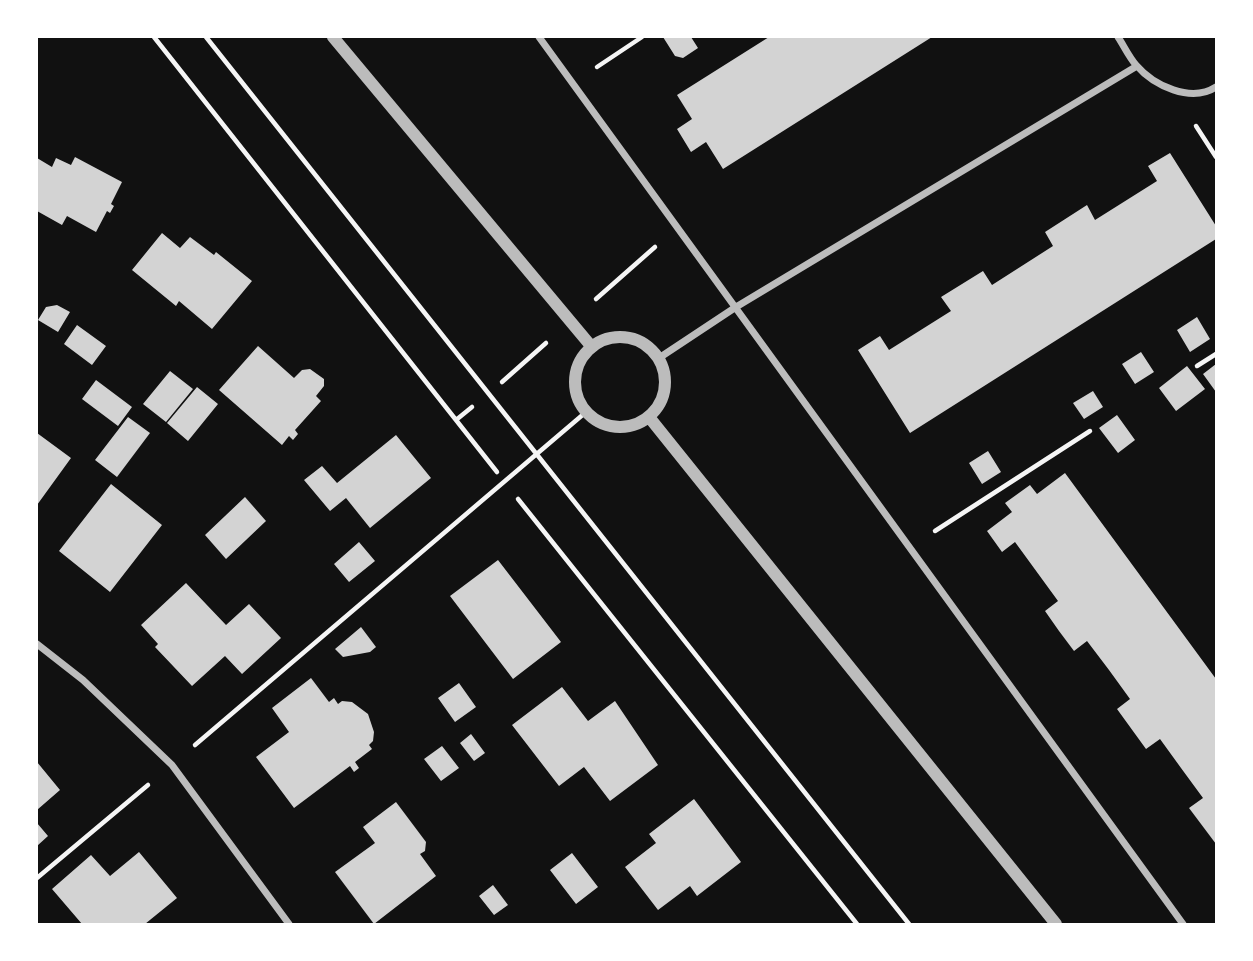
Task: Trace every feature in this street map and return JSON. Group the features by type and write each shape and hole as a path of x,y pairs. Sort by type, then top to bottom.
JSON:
{"street":[{"path":"333,37 591,346"},
{"path":"539,37 1183,924"},
{"path":"1118,37 1138,66 1164,86 1184,94 1209,91 1216,87"},
{"path":"659,358 736,307 1138,66"},
{"path":"627,337 640,340 659,358 666,383 664,395 649,417 628,427 617,427 606,425 586,412 579,400 575,378 581,358 591,346 602,339 627,337"},
{"path":"649,417 1056,924"},
{"path":"37,644 83,680 172,765 289,924"}],"path":[{"path":"154,37 497,472"},
{"path":"206,37 909,924"},
{"path":"573,83 642,37"},
{"path":"596,299 677,227"},
{"path":"502,382 549,340"},
{"path":"1197,366 1216,354"},
{"path":"456,420 472,407"},
{"path":"37,878 586,412"},
{"path":"910,547 1090,431"},
{"path":"517,499 857,924"}],"building":[{"path":"663,37 691,37 698,48 683,58 675,56"},
{"path":"769,37 932,37 723,169 706,142 691,152 677,129 692,119 677,95"},
{"path":"1170,153 1216,226 1216,239 910,433 858,350 880,336 889,350 951,311 941,297 983,271 992,285 1053,246 1045,232 1087,205 1095,220 1157,181 1148,166"},
{"path":"75,157 122,182 111,204 114,206 110,213 107,211 96,232 67,216 62,225 37,211 37,158 52,167 56,158 71,165"},
{"path":"162,233 180,248 190,237 214,255 216,252 252,281 212,329 179,301 176,306 132,270"},
{"path":"57,305 70,312 58,332 38,320 46,307"},
{"path":"1197,317 1210,339 1190,352 1177,330"},
{"path":"77,325 106,346 92,365 64,344"},
{"path":"258,346 294,378 302,370 310,369 324,379 324,386 316,396 321,401 295,430 298,434 293,440 289,436 282,445 219,390"},
{"path":"1141,352 1154,372 1135,384 1122,364"},
{"path":"1216,364 1216,392 1203,374"},
{"path":"1187,366 1205,389 1176,411 1159,388"},
{"path":"170,371 193,389 166,422 143,404"},
{"path":"96,380 132,407 118,426 82,399"},
{"path":"197,387 218,404 188,441 167,423"},
{"path":"1093,391 1103,407 1084,419 1073,403"},
{"path":"1117,415 1135,440 1118,453 1099,428"},
{"path":"128,417 150,433 117,477 95,460"},
{"path":"37,433 71,458 37,505"},
{"path":"396,435 431,478 370,528 346,498 330,511 304,480 322,466 337,483"},
{"path":"988,451 1001,472 982,484 969,463"},
{"path":"1065,473 1216,679 1216,844 1189,808 1203,798 1160,739 1146,749 1117,709 1130,699 1109,670 1087,641 1074,651 1059,631 1045,611 1058,601 1015,542 1002,552 987,531 1012,512 1005,503 1030,485 1037,494"},
{"path":"111,484 162,525 110,592 59,551"},
{"path":"245,497 266,521 226,559 205,535"},
{"path":"359,542 375,561 349,582 334,564"},
{"path":"498,560 561,642 513,679 450,596"},
{"path":"186,583 226,625 249,604 281,638 242,674 225,656 192,686 155,647 158,644 141,625"},
{"path":"361,627 376,647 370,652 343,657 335,649"},
{"path":"311,678 329,702 334,698 338,704 342,701 352,702 368,714 374,732 373,741 369,745 372,749 355,762 359,768 354,772 350,766 294,808 256,757 289,732 272,708"},
{"path":"459,683 476,707 455,722 438,698"},
{"path":"562,687 588,721 615,701 658,765 610,801 584,767 559,786 512,725"},
{"path":"471,734 485,753 474,761 460,743"},
{"path":"442,746 459,768 441,781 424,759"},
{"path":"37,762 60,790 37,810"},
{"path":"694,799 741,862 697,896 690,886 658,910 625,867 656,843 649,834"},
{"path":"396,802 426,842 425,851 420,854 436,876 374,924 335,872 375,843 363,827"},
{"path":"37,823 48,836 37,846"},
{"path":"139,852 177,898 145,924 82,924 52,889 91,855 110,876"},
{"path":"572,853 598,887 576,904 550,870"},
{"path":"493,885 508,905 494,915 479,896"}]}
